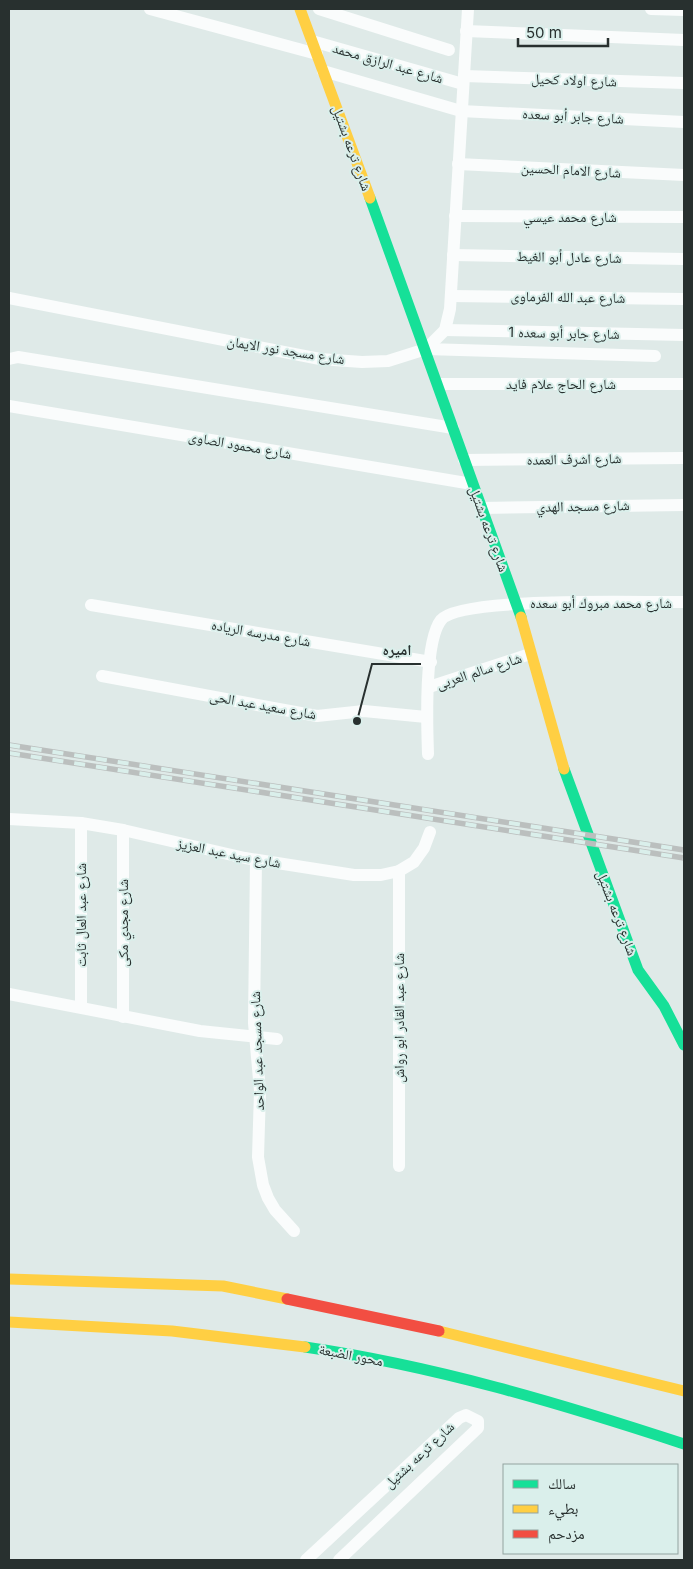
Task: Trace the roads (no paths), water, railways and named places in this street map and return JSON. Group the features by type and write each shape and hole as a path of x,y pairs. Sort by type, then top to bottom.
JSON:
{"main road":[{"name":"شارع ترعه بشتيل","path":"300,9 426,349 472,484 517,604 565,773 593,853 638,970 664,1006 684,1045"},
{"path":"9,1279 223,1286 449,1333 684,1391"},
{"name":"محور الضبعة","path":"9,1322 106,1325 209,1334 330,1350 441,1372 550,1400 684,1444"}],"street":[{"path":"150,9 317,54"},
{"path":"319,9 449,50"},
{"path":"444,330 451,296 468,9"},
{"path":"651,9 684,10"},
{"path":"466,31 684,40"},
{"name":"شارع عبد الرازق محمد","path":"312,41 463,80"},
{"name":"شارع جابر أبو سعده","path":"323,71 461,111 684,122"},
{"name":"شارع اولاد كحيل","path":"463,80 684,83"},
{"name":"شارع الامام الحسين","path":"458,164 684,175"},
{"name":"شارع محمد عيسي","path":"455,216 684,217"},
{"name":"شارع عادل أبو الغيط","path":"453,255 684,259"},
{"name":"شارع عبد الله الفرماوى","path":"451,296 684,299"},
{"name":"شارع مسجد نور الايمان","path":"9,298 320,359 388,361 426,349 444,330"},
{"name":"شارع جابر أبو سعده 1","path":"444,330 684,335"},
{"path":"426,349 655,356"},
{"path":"9,359 18,358 453,428"},
{"name":"شارع الحاج علام فايد","path":"438,384 684,384"},
{"name":"شارع محمود الصاوى","path":"9,406 472,484"},
{"name":"شارع اشرف العمده","path":"464,460 684,458"},
{"name":"شارع مسجد الهدي","path":"481,508 684,505"},
{"name":"شارع محمد مبروك أبو سعده","path":"517,604 684,602"},
{"path":"428,754 426,717 428,688 437,628 442,619 450,612 496,604 517,604"},
{"name":"شارع مدرسه الرياده","path":"91,605 431,662"},
{"name":"شارع سالم العربى","path":"428,688 530,654"},
{"name":"شارع سعيد عبد الحى","path":"102,676 317,716 364,711 426,717"},
{"name":"شارع سيد عبد العزيز","path":"9,819 81,823 123,830 256,860 354,875 381,875 400,871"},
{"name":"شارع عبد العال ثابت","path":"81,823 81,1007"},
{"name":"شارع مجدي مكى","path":"123,830 123,1017"},
{"path":"400,871 414,862 424,848 430,832"},
{"name":"شارع مسجد عبد الواحد","path":"256,860 255,1038 260,1091 260,1171 263,1185 275,1210 294,1231"},
{"name":"شارع عبد القادر ابو رواش","path":"399,1166 400,871"},
{"path":"9,994 200,1031 277,1039"},
{"name":"شارع ترعه بشتيل","path":"306,1560 459,1418 466,1415 478,1421 478,1428 339,1560"}],"railway":[{"path":"9,745 684,850"},
{"path":"9,753 684,858"}],"place":[{"name":"اميره","path":"357,721"}]}
